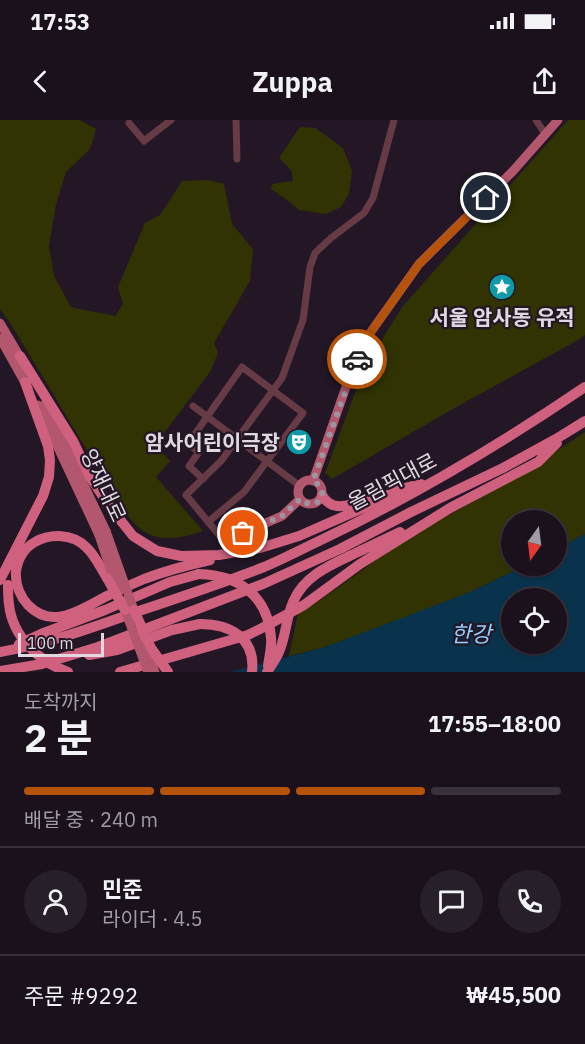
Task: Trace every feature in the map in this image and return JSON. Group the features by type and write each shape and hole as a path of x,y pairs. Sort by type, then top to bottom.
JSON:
{"highway":[{"path":"20,356 73,441 90,477 133,537 157,551 181,556 219,555 260,548 299,536 400,489"},
{"path":"25,382 48,446 50,467 43,496 15,549 4,583 9,606 20,635 30,649 50,664 68,672"},
{"name":"올림픽대로","path":"1,652 60,638 265,566 398,502 585,387"},
{"name":"올림픽대로","path":"0,671 42,664 98,647 263,584 340,549 503,468 585,421"},
{"path":"267,672 279,653 293,602 299,590 318,572 538,462 570,430"},
{"path":"322,495 329,504 340,507 384,493 433,482"},
{"path":"120,672 248,634 264,627 304,605 360,564 450,508"},
{"path":"168,672 151,648 129,610 92,553 85,545 68,537 52,536 35,542 24,551 17,568 16,582 20,596 35,611 49,617 72,614 144,579 238,552"},
{"path":"1,652 170,582 199,574 212,574 243,585 258,600 267,619 271,640 267,672"},
{"path":"42,664 117,650 172,630 200,624 217,625 237,633 249,646 252,654 252,672"}],"main road":[{"path":"313,481 354,364 368,336 419,264 513,171 558,120"},
{"name":"양재대로","path":"0,323 53,420 103,533 148,672"},
{"name":"양재대로","path":"0,338 103,533"},
{"path":"306,481 313,481 321,488 322,495 318,502 307,504 300,499 298,492 300,486 306,481"},
{"path":"224,541 282,516 300,499"},
{"name":"양재대로","path":"129,610 155,672"}],"street":[{"path":"129,123 144,141 171,120"},
{"path":"237,120 237,159"},
{"path":"224,541 186,495 221,461 282,378 303,320 310,267 315,254 331,238 364,213 373,198 394,120"},
{"path":"536,120 546,135"},
{"path":"203,478 189,466 199,452 188,444 242,367 303,413 244,492 208,522"},
{"path":"193,406 300,486"}],"shaded area":[{"path":"0,120 79,120 96,129 90,149 66,172 56,204 49,246 54,276 71,307 115,316 123,304 118,287 145,223 160,215 182,181 209,180 224,184 232,224 253,249 250,281 214,343 218,353 210,372 155,445 170,461 156,477 203,531 186,536 161,538 145,532 134,523 122,508 0,309"},
{"name":"서울 암사동 유적","path":"568,120 585,120 585,335 332,479 325,473 364,369 402,307"},
{"path":"300,127 315,128 343,148 352,171 349,194 341,207 326,214 299,210 271,189 272,184 293,181 292,171 279,158"},
{"path":"585,432 585,534 567,544 567,510 501,510 501,576 503,576 468,593 385,625 322,648 289,656 298,613 313,605 394,546 539,463"}],"water":[{"name":"한강","path":"585,534 585,672 230,672 322,648 468,593 503,576 567,576 567,544"}],"way so far":[{"path":"243,533 282,516 300,499 307,504 315,504 320,499 321,488 313,481 357,359"}],"place":[{"name":"서울 암사동 유적","path":"502,287"},
{"name":"암사어린이극장","path":"299,442"}],"route":[{"path":"357,359 368,336 419,264 486,198"}]}
